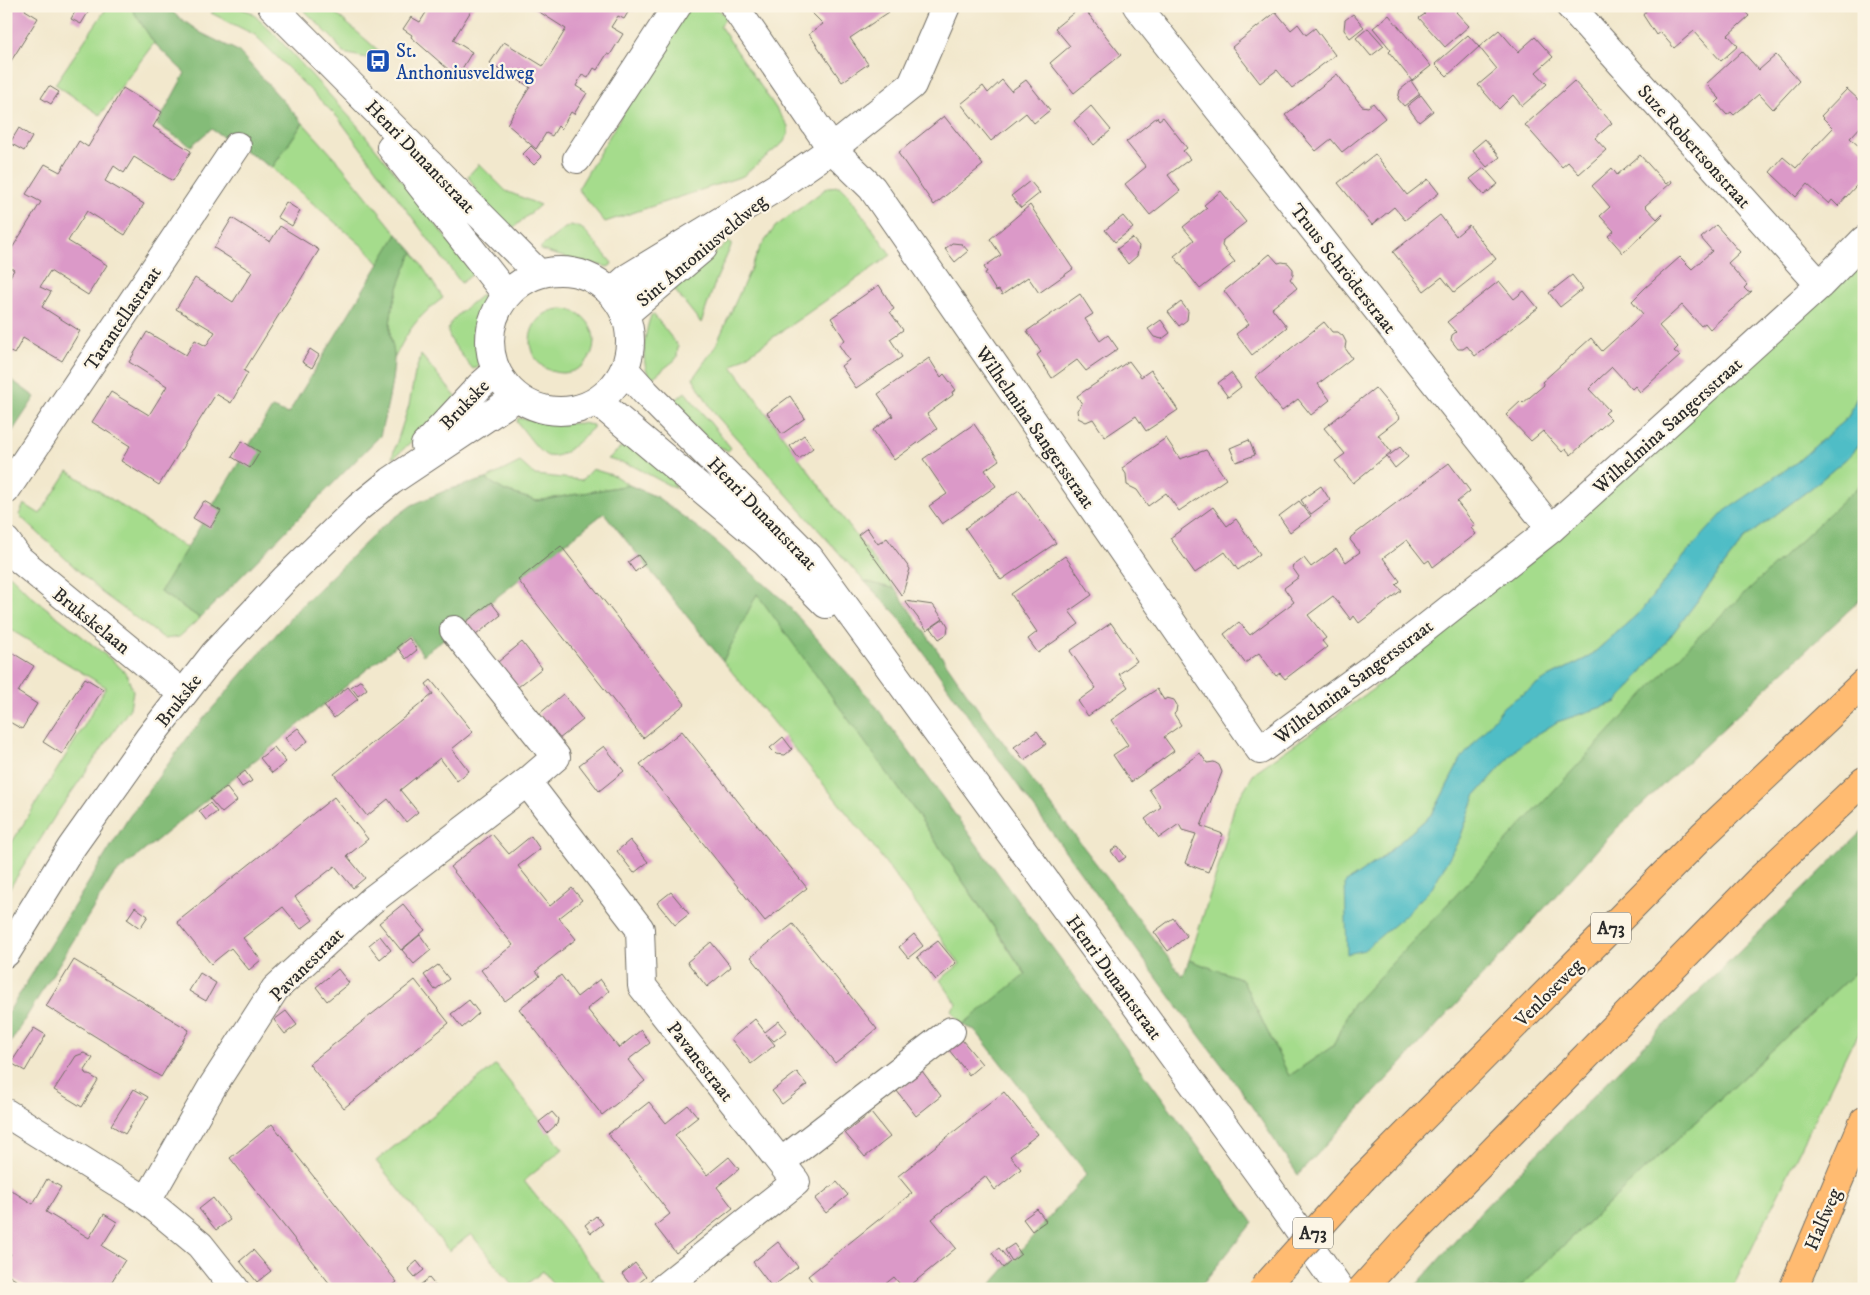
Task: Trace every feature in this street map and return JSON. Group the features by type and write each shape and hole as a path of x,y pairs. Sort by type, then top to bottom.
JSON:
{"main road":[{"name":"Venloseweg","path":"1263,1289 1363,1178 1702,836 1864,683"},
{"path":"1362,1289 1408,1238 1758,880 1864,781"},
{"name":"Halfweg","path":"1793,1289 1864,1121"}],"street":[{"name":"Henri Dunantstraat","path":"272,6 538,273"},
{"path":"577,159 677,6"},
{"path":"734,6 832,149"},
{"name":"Sint Antoniusveldweg","path":"619,302 832,149 912,84 946,6"},
{"name":"Truus Schröderstraat","path":"1138,6 1551,529"},
{"name":"Suze Robertsonstraat","path":"1570,6 1820,286"},
{"name":"Henri Dunantstraat","path":"305,38 506,294"},
{"name":"Tarantellastraat","path":"6,490 237,146"},
{"name":"Wilhelmina Sangersstraat","path":"832,149 872,188 1260,750 1409,641 1551,529 1820,286 1864,240"},
{"path":"564,269 590,276 619,302 631,332 631,351 625,370 614,388 597,401 571,411 542,410 517,397 496,372 489,345 493,318 506,294 521,281 538,273 564,269"},
{"name":"Henri Dunantstraat","path":"625,370 809,556 1262,1178 1340,1289"},
{"name":"Brukske","path":"391,481 480,386 496,372"},
{"name":"Brukske","path":"6,954 71,848 215,653 285,579 359,508 391,481 517,397"},
{"name":"Henri Dunantstraat","path":"597,401 765,542 889,667"},
{"name":"Brukskelaan","path":"6,541 19,559 183,694"},
{"name":"Pavanestraat","path":"146,1200 212,1087 275,988 372,900 527,782 556,757 454,630"},
{"name":"Pavanestraat","path":"527,782 640,928 642,986 796,1182 662,1289"},
{"path":"781,1162 951,1031"},
{"path":"6,1113 146,1200 200,1245 235,1289"}],"green space":[{"path":"108,6 130,6 154,43 100,115 55,84"},
{"path":"130,6 167,6 177,16 201,33 238,51 303,123 272,168 211,129 191,146 157,125 185,73 154,43"},
{"path":"219,6 233,6 251,12 275,35 356,124 422,206 473,274 461,283 339,119 255,35 211,13"},
{"path":"300,6 327,6 379,51 371,59 343,53 335,41"},
{"path":"697,6 719,10 727,17 720,26 788,126 788,134 784,142 743,176 605,222 578,189 683,12"},
{"path":"303,123 341,165 397,234 380,265 367,250 272,168"},
{"path":"479,164 506,191 540,205 512,229 483,203 468,176"},
{"path":"840,186 891,255 732,366 895,589 864,581 714,413 693,378 715,347 760,248 775,227 828,187"},
{"path":"571,225 581,228 586,232 612,263 611,265 608,267 566,258 541,250 541,247"},
{"path":"397,234 413,252 394,302 390,323 394,353 393,369 389,398 380,436 200,618 160,592 272,408 288,414"},
{"path":"729,242 732,244 716,280 701,323 673,288"},
{"path":"413,252 443,298 414,325 394,359 390,321 400,281"},
{"path":"1864,258 1864,382 1848,417 1797,462 1690,549 1640,612 1589,657 1549,677 1461,759 1433,813 1379,860 1345,883 1460,838 1475,796 1520,745 1557,722 1617,702 1663,646 1746,537 1810,489 1853,453 1864,435 1864,481 1350,1008 1333,1046 1289,1076 1242,979 1189,960 1217,872 1235,804 1255,772 1372,690 1528,557"},
{"path":"480,296 483,296 484,304 480,327 479,357 478,367 473,369 454,345 448,330 457,316"},
{"path":"562,309 580,314 585,318 589,323 594,341 589,359 585,364 580,368 562,373 544,368 539,364 535,359 530,341 535,323 539,318 544,314"},
{"path":"651,315 654,315 678,346 675,360 651,379 645,364 644,347"},
{"path":"421,355 457,398 395,457 392,457 409,405 415,373"},
{"path":"6,376 35,397 6,441"},
{"path":"685,392 731,448 728,451 712,443 671,404"},
{"path":"518,418 559,424 581,423 593,425 593,428 560,455 548,456 527,435 517,422"},
{"path":"627,442 671,478 676,488 633,466 608,459"},
{"path":"520,462 535,475 582,480 592,469 615,476 629,485 537,501 505,491 486,479"},
{"path":"68,471 188,549 160,592 200,618 179,637 165,639 102,593 19,515 24,504 40,514"},
{"path":"486,479 505,491 537,501 629,485 657,497 714,540 784,601 872,701 1253,1222 1198,1289 987,1289 1087,1174 975,1030 962,1025 1026,974 915,811 757,594 723,661 604,513 423,655 409,635 113,876 6,1050 6,1016 129,817 191,733 299,608 382,527 412,505 447,490"},
{"path":"1864,481 1864,596 1616,829 1298,1175 1240,1089 1175,1003 898,616 864,581 895,589 980,712 1183,977 1189,960 1242,979 1289,1076 1333,1046 1350,1008 1695,640"},
{"path":"6,575 11,576 30,595 113,661 126,673 133,691 130,708 55,816 6,894 6,852 83,728 106,687 6,627"},
{"path":"757,593 915,811 1026,975 962,1025 951,1010 957,1004 940,980 960,964 868,839 723,661"},
{"path":"1864,829 1864,964 1517,1289 1413,1289 1484,1208 1614,1075"},
{"path":"1864,964 1864,1027 1850,1047 1732,1289 1517,1289"},
{"path":"496,1065 563,1149 524,1181 610,1289 557,1289 543,1271 521,1289 516,1289 471,1234 449,1251 376,1161"}],"water":[{"path":"1864,382 1864,435 1853,453 1810,489 1746,537 1663,646 1617,702 1557,722 1520,745 1475,796 1460,838 1432,888 1404,916 1364,950 1347,954 1345,883 1379,860 1433,813 1461,759 1504,706 1549,677 1589,657 1640,612 1690,549 1725,511 1797,462 1848,417"}],"building":[{"path":"6,6 27,6 25,10 38,18 6,69"},
{"path":"78,6 89,11 81,24 71,19"},
{"path":"419,6 474,6 453,40 472,52 457,77 403,29 411,17 420,22 427,11"},
{"path":"530,6 636,6 633,12 630,9 624,19 618,16 611,27 623,34 610,55 607,54 597,70 594,68 588,78 582,75 576,86 587,93 574,114 571,112 561,129 558,126 552,136 546,133 536,149 507,124 530,87 490,63 504,42 543,66 566,29"},
{"path":"817,6 885,6 889,12 850,38 868,64 842,82 809,34 823,24 811,12"},
{"path":"1082,6 1121,55 1074,93 1050,63 1070,46 1055,28"},
{"path":"1418,6 1462,6 1456,12 1469,26 1445,47 1419,18 1425,14"},
{"path":"1650,6 1740,6 1749,16 1728,35 1738,46 1721,61 1694,31 1674,48 1660,32 1656,35 1643,15"},
{"path":"1276,12 1291,30 1298,24 1306,35 1315,28 1335,55 1292,88 1277,70 1260,83 1232,47"},
{"path":"1353,14 1364,27 1350,38 1344,30 1345,20"},
{"path":"1389,15 1431,66 1412,81 1373,28"},
{"path":"1368,28 1384,46 1371,56 1356,38"},
{"path":"1499,30 1518,52 1535,37 1553,57 1536,72 1547,84 1522,106 1513,95 1499,109 1478,85 1497,69 1479,47"},
{"path":"1468,35 1479,47 1447,76 1435,64"},
{"path":"1742,51 1759,70 1776,55 1799,81 1773,109 1759,94 1734,115 1731,112 1727,115 1716,103 1720,99 1706,84"},
{"path":"1337,74 1362,106 1368,107 1373,103 1385,118 1342,152 1331,139 1316,151 1285,115"},
{"path":"1002,80 1011,91 1026,80 1050,110 1034,123 1026,113 991,141 961,104 983,86 988,93"},
{"path":"1411,81 1420,94 1404,106 1398,99 1400,90"},
{"path":"1574,81 1612,123 1595,138 1606,150 1579,174 1568,162 1562,167 1525,125"},
{"path":"49,86 59,92 51,104 41,98"},
{"path":"123,88 162,112 153,127 191,151 173,181 134,157 124,173 114,166 105,181 144,204 125,235 87,211 68,241 107,265 88,295 50,271 40,287 51,292 42,307 80,331 62,361 23,338 14,354 6,349 6,283 14,270 6,265 6,258 41,202 26,194 45,164 60,172 79,141 88,147"},
{"path":"1847,89 1859,100 1864,95 1864,123 1850,138 1864,151 1864,177 1838,206 1832,200 1829,204 1807,184 1796,197 1770,172 1783,157 1796,168 1833,128 1821,116"},
{"path":"1421,95 1433,111 1419,122 1407,106"},
{"path":"1091,106 1111,130 1094,145 1074,121"},
{"path":"944,116 983,165 934,205 898,153"},
{"path":"1157,117 1159,120 1163,117 1187,148 1183,151 1190,159 1168,175 1180,191 1150,215 1125,184 1146,167 1126,142"},
{"path":"19,128 32,137 24,151 10,143"},
{"path":"1485,139 1500,157 1487,167 1472,150"},
{"path":"531,146 542,157 534,165 523,154"},
{"path":"1375,154 1407,195 1428,179 1439,193 1405,220 1394,207 1372,225 1338,183"},
{"path":"1640,155 1666,184 1671,180 1672,182 1645,206 1657,219 1663,215 1623,253 1608,236 1614,231 1600,216 1610,207 1592,186 1612,168 1617,175"},
{"path":"1484,168 1498,184 1484,195 1470,179"},
{"path":"1030,181 1040,193 1021,208 1011,196"},
{"path":"1221,191 1246,222 1223,240 1222,246 1235,262 1200,289 1174,256 1194,240 1183,227 1207,208 1204,205"},
{"path":"286,202 300,211 292,226 277,217"},
{"path":"1030,205 1073,269 1039,293 1028,277 1002,295 999,290 996,291 985,273 987,272 984,267 1001,255 990,239"},
{"path":"1440,215 1456,236 1469,225 1496,259 1454,292 1442,277 1424,291 1393,252"},
{"path":"1123,216 1133,228 1115,242 1105,230"},
{"path":"232,218 270,242 280,226 319,250 244,371 248,373 231,403 216,394 159,485 121,461 130,446 92,422 111,392 149,415 167,386 129,362 147,332 186,355 195,340 206,346 215,332 176,309 195,278 233,302 252,272 214,248"},
{"path":"1716,225 1740,252 1728,263 1747,285 1744,288 1748,292 1752,291 1710,329 1705,323 1701,326 1682,305 1659,326 1678,347 1674,351 1680,356 1640,392 1635,386 1632,389 1612,367 1589,389 1609,410 1605,413 1611,419 1571,455 1566,449 1562,452 1543,431 1531,441 1506,415 1521,401 1523,403 1544,385 1542,382 1591,338 1602,351 1643,314 1632,301 1680,257 1692,269 1712,251 1701,238"},
{"path":"1132,238 1139,246 1137,256 1128,264 1117,249"},
{"path":"952,243 962,244 968,251 955,262 945,249"},
{"path":"1270,254 1278,263 1288,263 1293,269 1293,275 1290,279 1297,288 1272,308 1287,327 1252,355 1236,334 1249,324 1224,291"},
{"path":"1572,275 1583,289 1560,307 1549,293"},
{"path":"1499,281 1514,299 1524,291 1538,308 1475,356 1467,346 1463,349 1458,349 1451,340 1452,335 1456,332 1447,322"},
{"path":"879,285 894,309 890,312 903,330 890,339 902,357 856,388 841,366 849,360 839,345 845,340 831,318"},
{"path":"1080,294 1093,314 1085,319 1100,341 1108,335 1118,349 1086,371 1077,360 1052,378 1037,355 1041,352 1027,331"},
{"path":"1181,302 1188,311 1187,320 1179,326 1168,312"},
{"path":"1161,320 1170,333 1162,339 1154,337 1148,329"},
{"path":"1324,322 1332,332 1338,332 1343,336 1346,342 1345,348 1352,358 1318,384 1330,400 1311,415 1298,399 1282,411 1255,377"},
{"path":"310,349 319,355 312,368 302,362"},
{"path":"929,358 941,377 944,374 956,390 952,392 953,395 927,414 937,429 894,460 873,430 893,416 878,394"},
{"path":"1129,361 1141,377 1151,370 1178,410 1146,431 1136,416 1105,437 1093,419 1086,422 1078,418 1077,410 1082,404 1077,396"},
{"path":"1231,373 1241,387 1228,397 1218,383"},
{"path":"1375,388 1400,418 1378,435 1391,452 1353,483 1335,461 1345,454 1324,428"},
{"path":"790,396 805,418 782,434 767,413"},
{"path":"974,424 999,460 985,470 996,486 942,524 929,506 947,494 923,459"},
{"path":"804,435 813,448 799,459 790,446"},
{"path":"1166,438 1180,459 1206,450 1226,479 1179,511 1166,493 1148,506 1137,490 1127,485 1126,474 1122,468"},
{"path":"1249,440 1255,455 1236,462 1230,448"},
{"path":"242,441 260,452 250,468 232,457"},
{"path":"1400,447 1408,457 1395,468 1387,457"},
{"path":"1449,463 1470,491 1457,502 1475,525 1471,528 1476,534 1433,567 1429,560 1425,563 1407,540 1383,558 1400,581 1396,585 1402,590 1359,623 1354,616 1351,620 1333,596 1308,615 1326,638 1322,641 1327,647 1285,679 1280,673 1276,676 1259,653 1245,663 1224,634 1239,622 1250,635 1294,602 1284,588 1299,577 1292,567 1304,558 1311,567 1336,549 1346,562 1360,552 1350,540 1351,537"},
{"path":"1321,486 1330,500 1311,514 1301,500"},
{"path":"1019,490 1056,543 1001,580 965,528"},
{"path":"204,501 221,511 210,528 193,518"},
{"path":"1299,501 1311,516 1290,532 1279,516"},
{"path":"1213,507 1227,526 1236,519 1260,554 1238,570 1225,552 1195,573 1170,538"},
{"path":"867,528 878,544 887,538 910,569 902,596 858,535"},
{"path":"561,546 685,704 643,738 518,580"},
{"path":"638,555 645,564 635,572 628,562"},
{"path":"1065,556 1092,595 1069,611 1079,624 1038,653 1028,639 1037,632 1011,594"},
{"path":"905,601 933,605 943,619 927,630"},
{"path":"491,602 501,615 476,635 466,622"},
{"path":"944,619 948,626 947,634 939,639 931,628"},
{"path":"1111,623 1137,661 1119,674 1128,687 1088,716 1078,701 1096,688 1070,651"},
{"path":"409,638 417,650 406,659 397,647"},
{"path":"522,642 542,668 518,687 498,662"},
{"path":"6,649 34,666 18,692 37,704 22,729 6,720"},
{"path":"85,678 103,689 62,754 43,742"},
{"path":"361,680 367,689 358,696 351,687"},
{"path":"431,680 473,732 452,749 469,771 457,781 440,758 400,790 418,812 406,822 388,799 367,816 334,774 433,694 426,684"},
{"path":"348,687 358,699 334,718 324,706"},
{"path":"1157,689 1164,700 1167,698 1174,700 1177,705 1174,714 1181,725 1164,737 1174,751 1131,782 1113,755 1128,745 1111,720"},
{"path":"563,694 583,720 559,739 539,714"},
{"path":"298,728 308,741 295,751 285,738"},
{"path":"682,731 807,888 765,921 640,764"},
{"path":"1037,731 1046,744 1024,760 1014,747"},
{"path":"783,737 792,749 785,755 776,754 770,748"},
{"path":"604,746 624,771 599,791 579,765"},
{"path":"274,747 286,762 272,773 260,758"},
{"path":"1200,753 1207,763 1214,762 1219,765 1222,772 1201,826 1223,834 1208,872 1185,863 1196,834 1182,830 1179,824 1159,838 1145,819 1161,807 1149,789"},
{"path":"245,771 252,781 242,787 236,778"},
{"path":"226,787 237,801 222,813 210,799"},
{"path":"334,797 368,839 347,856 365,878 353,888 335,866 295,897 313,920 301,929 283,907 243,938 261,960 249,970 231,948 211,964 177,922"},
{"path":"210,803 217,812 206,820 199,811"},
{"path":"492,834 509,854 531,836 540,849 518,866 550,906 572,888 582,900 559,918 576,939 536,971 540,976 505,1001 481,970 513,945 450,867"},
{"path":"630,840 648,862 634,873 617,851"},
{"path":"1118,846 1126,857 1119,862 1111,851"},
{"path":"671,892 689,914 675,925 657,903"},
{"path":"403,904 425,930 401,950 379,923"},
{"path":"135,907 148,916 140,928 127,919"},
{"path":"1173,918 1187,936 1168,951 1154,932"},
{"path":"793,924 877,1029 835,1063 751,957"},
{"path":"914,934 923,946 908,958 899,947"},
{"path":"420,935 431,950 414,964 402,950"},
{"path":"380,936 391,950 380,959 369,945"},
{"path":"938,941 956,963 936,980 917,957"},
{"path":"711,942 731,967 707,987 687,962"},
{"path":"74,960 189,1030 161,1077 46,1006"},
{"path":"438,965 449,979 435,990 424,975"},
{"path":"338,969 349,983 327,1001 316,987"},
{"path":"200,973 216,983 206,1001 189,991"},
{"path":"561,975 577,997 600,979 609,991 587,1009 619,1048 641,1030 650,1043 628,1060 645,1081 602,1115 519,1009"},
{"path":"415,980 449,1023 344,1108 309,1064"},
{"path":"469,1000 479,1013 462,1028 451,1014"},
{"path":"286,1011 297,1025 285,1034 274,1020"},
{"path":"755,1019 765,1032 779,1021 787,1031 774,1041 766,1034 775,1045 751,1064 731,1039"},
{"path":"34,1028 46,1035 25,1071 11,1063"},
{"path":"962,1040 982,1064 969,1075 949,1050"},
{"path":"84,1053 93,1058 84,1072 98,1080 82,1107 54,1090 76,1056"},
{"path":"922,1071 941,1096 916,1116 897,1091"},
{"path":"797,1072 807,1085 782,1104 772,1091"},
{"path":"134,1089 148,1097 125,1134 111,1125"},
{"path":"1004,1092 1038,1134 1010,1156 1021,1169 995,1190 985,1176 932,1219 956,1248 906,1289 894,1277 879,1289 818,1289 808,1276 912,1193 898,1176"},
{"path":"649,1102 666,1123 688,1105 698,1117 675,1135 707,1175 729,1157 739,1169 717,1187 733,1208 676,1253 655,1226 670,1214 608,1134"},
{"path":"552,1112 558,1119 557,1124 547,1133 539,1122"},
{"path":"871,1113 890,1137 865,1157 845,1133"},
{"path":"272,1124 397,1282 388,1289 334,1289 230,1158"},
{"path":"47,1179 61,1187 46,1212 89,1238 104,1214 117,1222 102,1246 125,1260 107,1289 30,1289 6,1274 6,1261 11,1254 6,1251 6,1187 33,1204"},
{"path":"837,1182 848,1195 826,1213 815,1199"},
{"path":"213,1198 230,1220 216,1230 199,1209"},
{"path":"1037,1209 1046,1221 1032,1231 1023,1219"},
{"path":"596,1216 603,1224 591,1233 585,1225"},
{"path":"778,1242 798,1267 772,1287 753,1262"},
{"path":"1014,1244 1021,1254 1012,1261 1005,1250"},
{"path":"999,1248 1010,1262 1003,1268 992,1253"},
{"path":"253,1250 271,1271 257,1282 240,1261"},
{"path":"417,1261 424,1270 415,1277 408,1269"},
{"path":"635,1263 646,1277 633,1288 622,1274"},
{"path":"429,1278 438,1289 415,1289"}],"place":[{"name":"St. Anthoniusveldweg","path":"378,61"}]}
